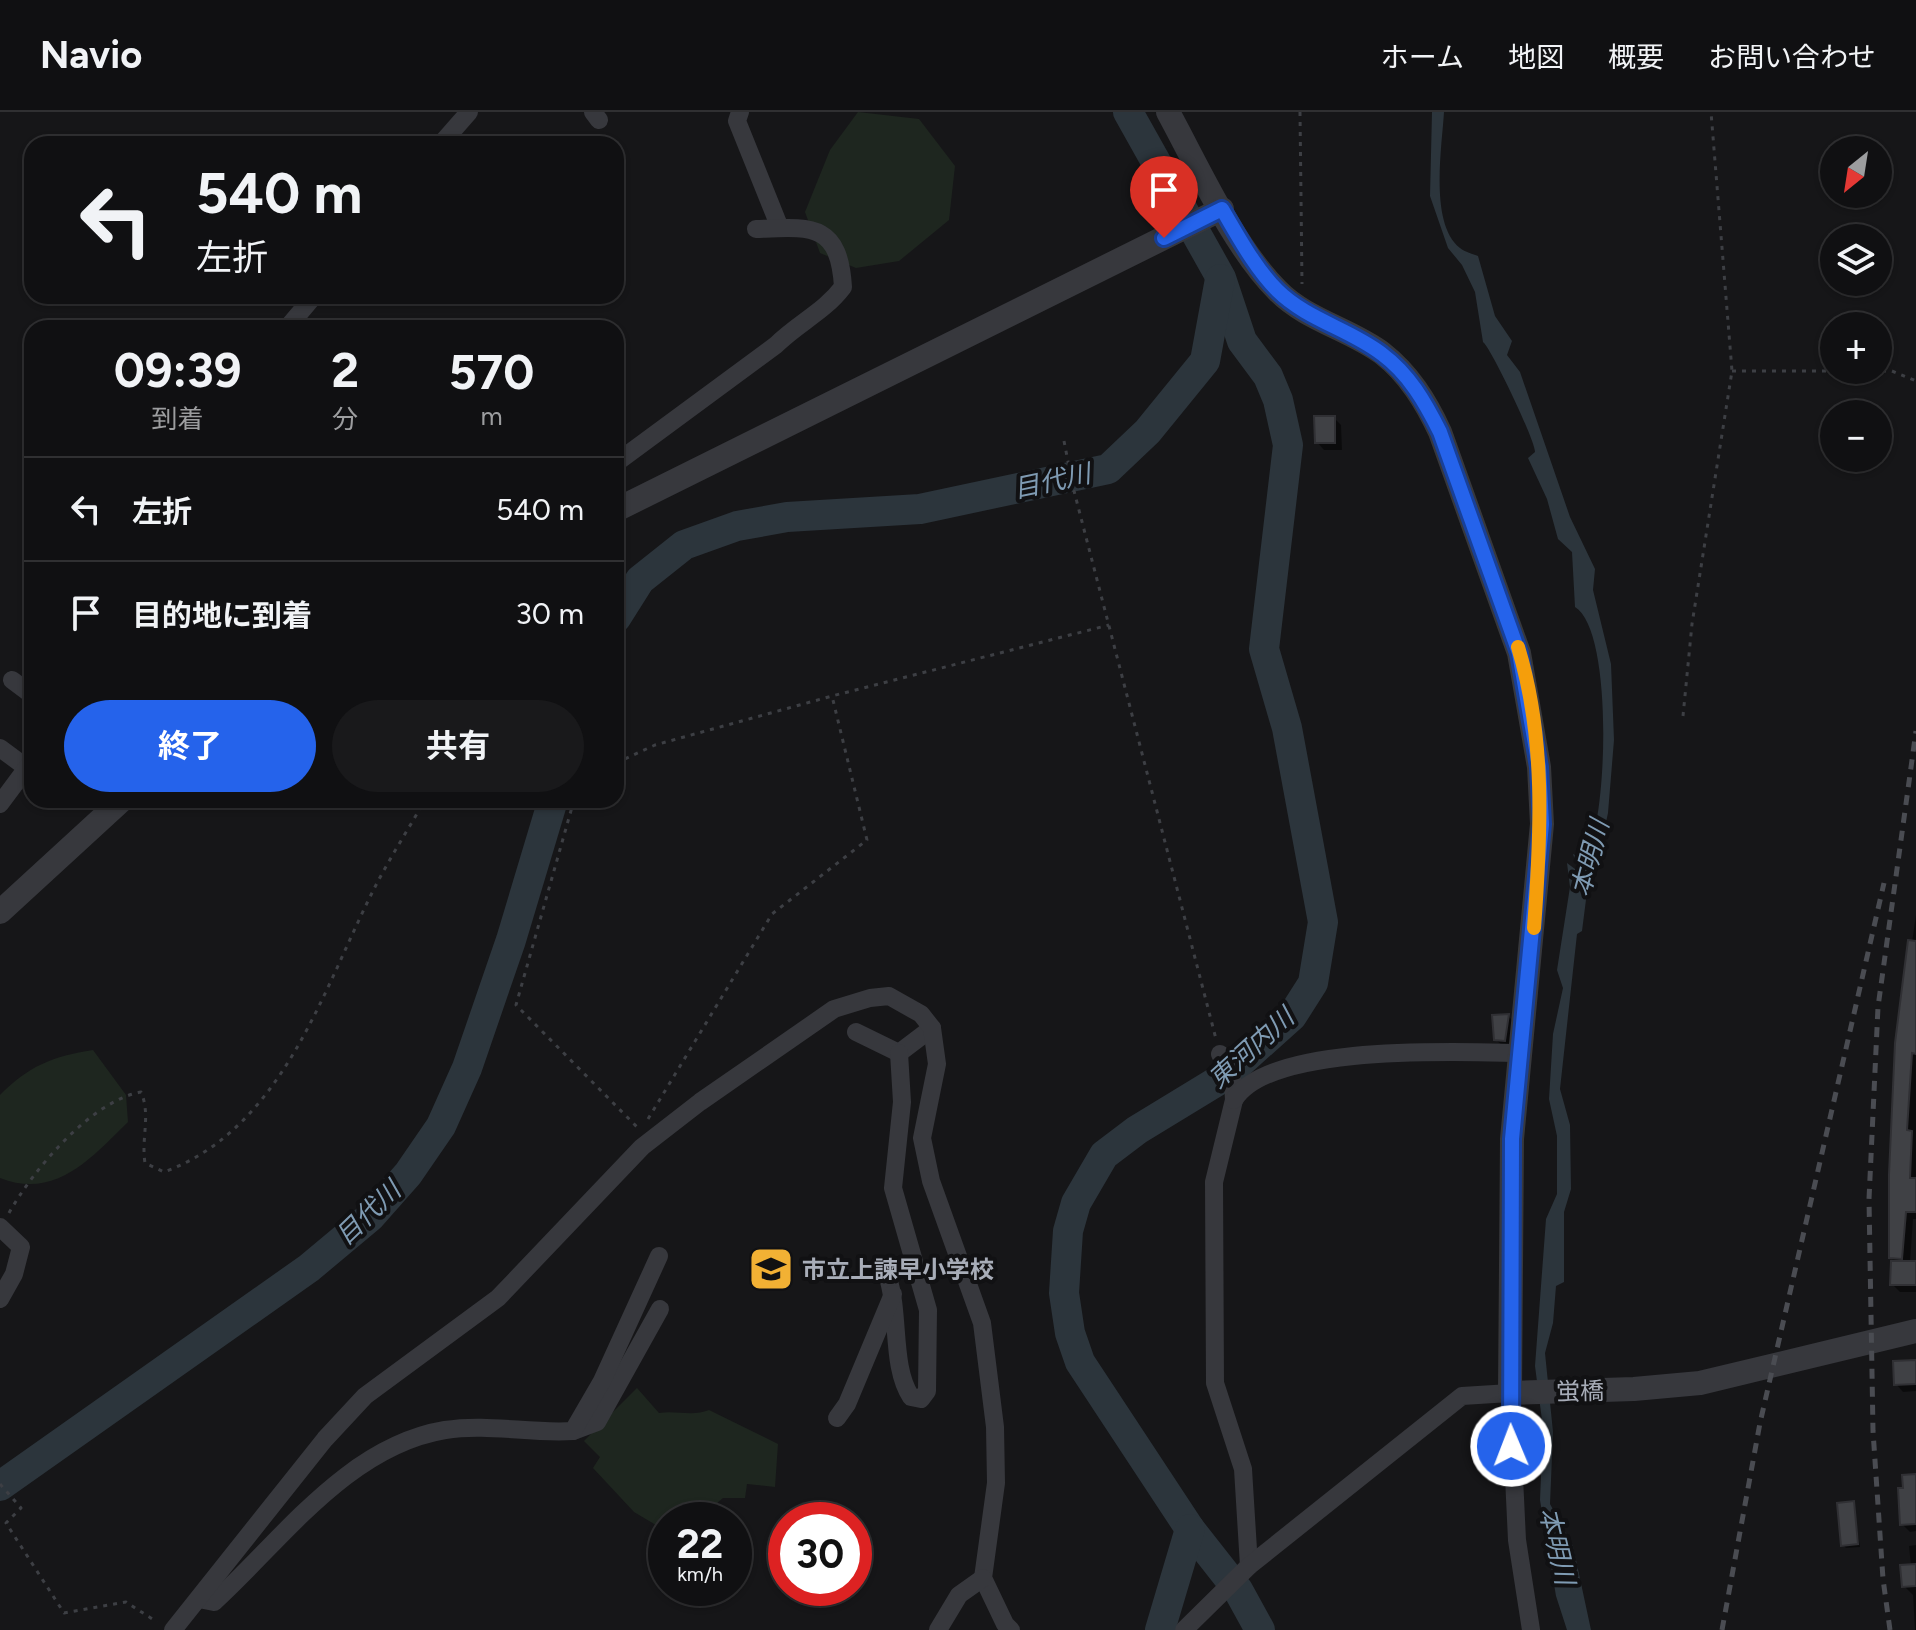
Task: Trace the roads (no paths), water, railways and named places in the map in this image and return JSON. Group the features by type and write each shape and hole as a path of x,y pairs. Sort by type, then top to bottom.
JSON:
{"street":[{"path":"448,136 469,112"},
{"path":"740,112 737,121 780,228"},
{"path":"1168,112 1217,212 1277,290 1302,309 1381,353 1424,399 1445,444 1519,653 1539,767 1542,824 1512,1139 1518,1392 1517,1540 1531,1630"},
{"path":"624,506 1217,212"},
{"path":"624,457 776,345 791,330 814,318 843,287 837,248 824,233 805,227 756,229"},
{"path":"294,320 307,304"},
{"path":"12,680 24,689"},
{"path":"0,748 24,761"},
{"path":"0,804 24,772"},
{"path":"0,912 113,808"},
{"path":"173,1630 325,1439 365,1396 498,1298 642,1147 689,1110 834,1009 889,996 921,1014 932,1028 937,1064 922,1138 931,1181 982,1323 995,1427 996,1483 983,1578 1005,1624 1011,1630"},
{"path":"899,1053 932,1028"},
{"path":"856,1032 899,1053"},
{"path":"1234,1091 1288,1068 1332,1056 1443,1051 1520,1053"},
{"path":"837,1418 847,1404 891,1286 902,1383 911,1397 921,1399 927,1391 928,1310 893,1188 902,1102 899,1053"},
{"path":"1220,1054 1234,1091 1214,1182 1215,1383 1243,1469 1245,1570"},
{"path":"0,1299 14,1274 21,1247 1,1227"},
{"path":"573,1431 602,1381 659,1256"},
{"path":"199,1599 214,1602 321,1498 351,1474 404,1442 445,1430 489,1427 573,1431 597,1422 660,1309"},
{"name":"蛍橋","path":"1518,1392 1634,1389 1700,1383 1916,1331"},
{"path":"1189,1628 1209,1602 1245,1570 1462,1396 1518,1392"},
{"path":"938,1630 959,1595 983,1578"}],"water":[{"name":"本明川","path":"1432,112 1444,112 1440,184 1444,222 1450,237 1460,248 1478,256 1495,316 1512,341 1507,355 1520,372 1570,517 1595,569 1593,590 1611,664 1614,740 1608,813 1595,873 1589,876 1582,931 1577,934 1560,1089 1570,1125 1571,1189 1564,1212 1564,1282 1556,1286 1553,1323 1545,1353 1553,1432 1550,1504 1573,1546 1591,1630 1567,1630 1556,1596 1540,1500 1543,1428 1535,1366 1546,1219 1557,1194 1557,1136 1549,1099 1553,1034 1563,988 1557,970 1570,887 1567,863 1579,872 1573,854 1585,860 1599,808 1603,728 1601,687 1588,623 1575,607 1572,552 1558,539 1547,499 1528,458 1535,452 1533,444 1503,376 1483,342 1475,292 1462,265 1448,248 1430,196"}],"waterway":[{"name":"東河内川","path":"1128,112 1221,278 1242,341 1268,376 1278,400 1288,445 1264,649 1287,728 1323,922 1313,983 1292,1016 1224,1077 1137,1130 1104,1155 1076,1203 1068,1231 1064,1293 1070,1333 1080,1362 1190,1529 1238,1590 1260,1630"},
{"name":"目代川","path":"624,605 640,580 684,545 737,526 787,517 920,509 1108,469 1148,431 1205,361 1220,279"},
{"name":"目代川","path":"0,1486 309,1268 370,1217 408,1174 441,1126 467,1068 511,940 551,808"},
{"path":"1160,1630 1190,1529"}],"railway":[{"path":"1890,1630 1883,1579 1873,1431 1869,1199 1878,1007 1916,731"},
{"path":"1722,1630 1760,1423 1884,883"}],"place":[{"name":"市立上諫早小学校","path":"771,1269"}]}
